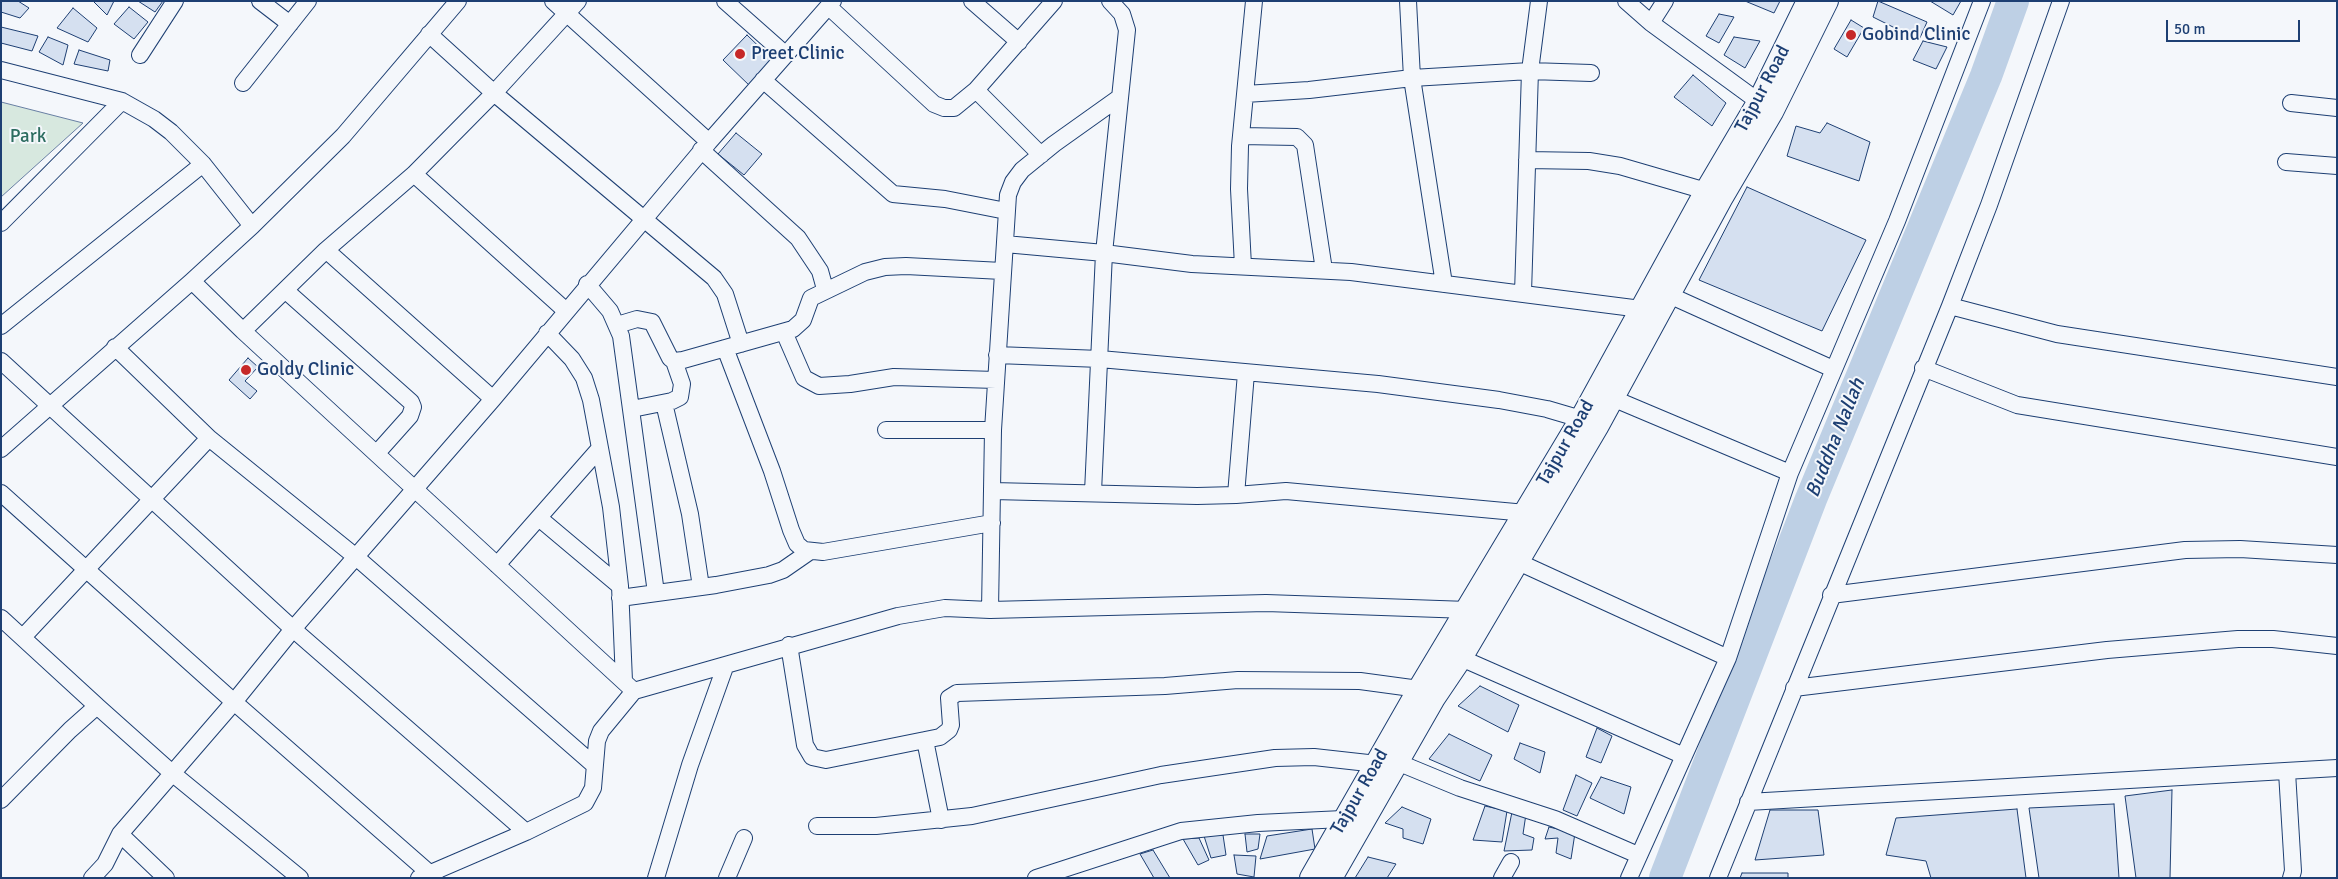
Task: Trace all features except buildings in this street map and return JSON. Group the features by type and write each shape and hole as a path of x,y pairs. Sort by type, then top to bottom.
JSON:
{"main road":[{"name":"Tajpur Road","path":"1331,878 1387,763 1419,689 1581,419 1706,191 1765,107 1808,1"},
{"name":"Tajpur Road","path":"1311,878 1344,819 1387,763 1461,658 1612,398 1669,294 1765,107 1827,1"}],"street":[{"path":"140,55 175,1"},
{"path":"260,1 290,24"},
{"path":"243,83 308,1"},
{"path":"1,449 252,226 343,136 458,1"},
{"path":"554,1 572,7 705,146 798,238 820,271 825,289"},
{"path":"725,1 786,55"},
{"path":"972,1 1019,42"},
{"path":"92,878 105,864 120,834 234,702 293,629 493,398 642,219 831,4 934,104 944,108 954,108 976,90 1054,1"},
{"path":"1093,492 1104,253 1127,30 1122,14 1110,1"},
{"path":"1243,266 1238,189 1241,136 1254,1"},
{"path":"1408,1 1412,78 1444,284"},
{"path":"1523,293 1530,71 1539,1"},
{"path":"1626,1 1651,23 1765,107"},
{"path":"1651,23 1665,1"},
{"path":"1629,878 1728,658 1790,473 1897,221 1982,1"},
{"path":"1718,878 1923,368 1950,306 1989,205 2061,1"},
{"path":"243,332 326,250 414,174 494,93 572,7"},
{"path":"429,34 494,93 719,283 741,344"},
{"path":"1,70 122,101 171,132 203,164 252,226"},
{"path":"1245,94 1309,90 1412,78 1530,71 1591,72"},
{"path":"764,80 893,194 945,199 1006,211"},
{"path":"976,90 1041,155"},
{"path":"990,610 993,491 992,430 1006,211 1012,182 1041,155 1120,97"},
{"path":"1,223 122,101"},
{"path":"2291,103 2337,108"},
{"path":"1241,136 1297,137 1305,145 1324,270"},
{"path":"1527,160 1590,161 1620,166 1706,191"},
{"path":"2286,162 2337,166"},
{"path":"1,326 203,164"},
{"path":"414,174 565,310"},
{"path":"1005,244 1104,253 1192,264 1324,270 1641,309"},
{"path":"326,250 493,398"},
{"path":"674,361 784,332 800,325 806,314 808,302 825,289 865,272 885,267 1002,271"},
{"path":"192,281 243,332 629,686"},
{"path":"587,284 610,311 617,325 632,409 656,593"},
{"path":"285,290 411,402 413,407 410,416 377,453"},
{"path":"1669,294 1833,369"},
{"path":"1950,306 2057,334 2337,377"},
{"path":"617,325 636,319 652,322 666,352 674,361 682,390 676,400 632,409"},
{"path":"784,332 804,378 818,386 850,384 894,377 996,380"},
{"path":"1,493 428,876 585,803 593,788 594,765 601,731 629,686 611,507 584,378 572,359 547,333"},
{"path":"115,347 209,438 356,557 594,765"},
{"path":"725,348 772,471 791,530 797,544 809,552 823,552 992,523"},
{"path":"997,354 1100,359 1378,384 1499,400 1547,409 1581,419"},
{"path":"1,361 293,629 526,832"},
{"path":"1923,368 2017,405 2337,457"},
{"path":"1236,495 1246,373"},
{"path":"1612,398 1790,473"},
{"path":"664,403 690,514 701,587"},
{"path":"886,430 992,430"},
{"path":"23,636 153,500 209,438"},
{"path":"497,565 600,448"},
{"path":"993,491 1197,496 1286,491 1526,513"},
{"path":"539,518 620,592 656,593 769,575 782,570 809,552"},
{"path":"1831,595 2185,550 2240,549 2337,555"},
{"path":"1516,561 1728,658"},
{"path":"629,686 725,667 789,645 924,610 961,608 990,610 1266,602 1468,610"},
{"path":"1,618 172,773 300,878"},
{"path":"1794,688 2107,650 2238,639 2273,639 2337,646"},
{"path":"789,645 800,722 807,752 812,757 826,760 940,737 949,730 949,698 957,693 1165,686 1248,680 1360,681 1419,689"},
{"path":"1461,658 1684,756"},
{"path":"656,878 690,765 725,667"},
{"path":"1,800 70,730 98,706"},
{"path":"925,740 941,820"},
{"path":"816,826 876,826 1001,812 1095,789 1230,763 1275,758 1314,757 1387,763 1555,819 1638,855"},
{"path":"1748,802 2337,768"},
{"path":"2287,772 2293,871 2291,878"},
{"path":"1036,878 1181,831 1249,824 1344,819"},
{"path":"120,834 166,878"},
{"path":"727,878 744,838"},
{"path":"1502,878 1511,862"}],"green space":[{"name":"Park","path":"1,102 83,123 1,197"}],"waterway":[{"name":"Buddha Nallah","path":"1665,878 1811,499 1986,76 2013,1"}],"place":[{"name":"Gobind Clinic","path":"1851,35"},
{"name":"Preet Clinic","path":"740,54"},
{"name":"Goldy Clinic","path":"246,370"}]}
